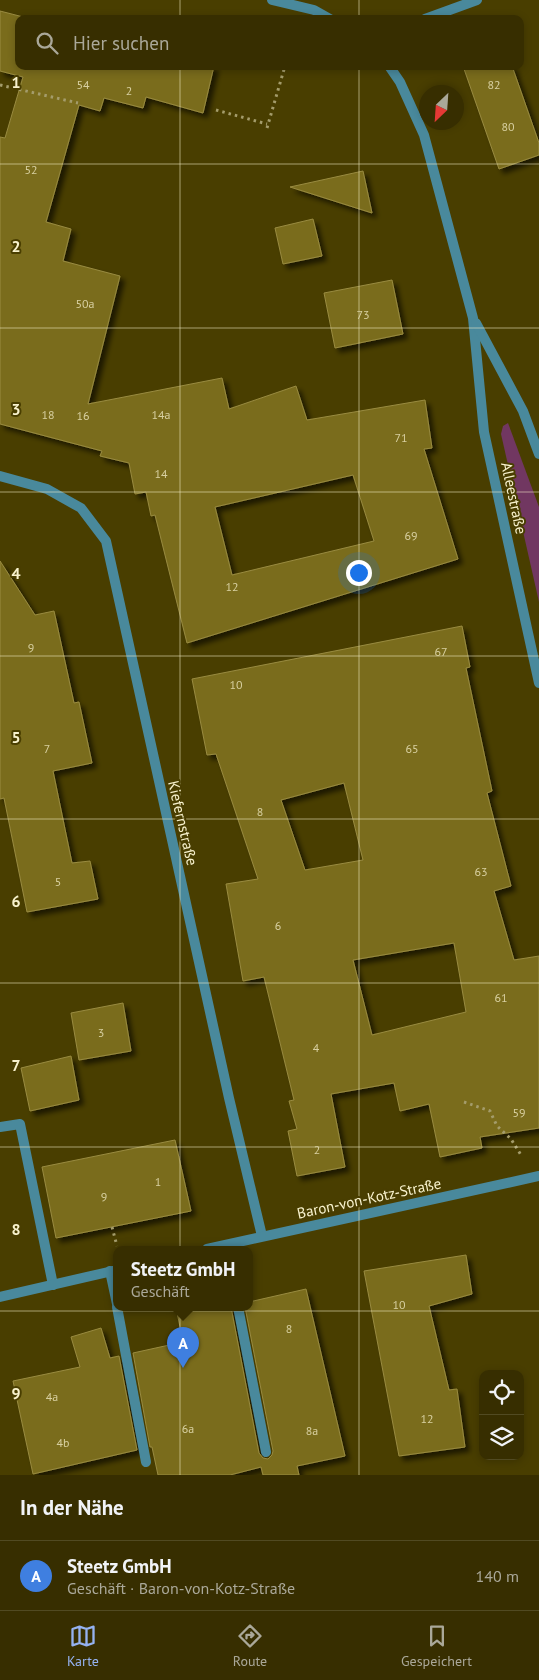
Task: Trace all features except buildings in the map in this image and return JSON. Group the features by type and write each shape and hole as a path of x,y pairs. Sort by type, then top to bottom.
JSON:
{"street":[{"path":"272,0 314,10 323,15"},
{"path":"436,15 477,0"},
{"name":"Alleestraße","path":"392,70 400,82 424,135 473,318 484,432 539,683"},
{"name":"Alleestraße","path":"473,318 522,411 539,454"},
{"name":"Kiefernstraße","path":"0,476 47,489 81,508 106,541 229,1098 262,1236"},
{"path":"0,1127 20,1124 54,1285"},
{"name":"Baron-von-Kotz-Straße","path":"227,1246 262,1236 534,1178"},
{"path":"0,1297 113,1270"},
{"path":"118,1311 146,1462"},
{"path":"239,1311 266,1452"}],"path":[{"path":"216,110 267,126 284,70"},
{"path":"0,85 78,104"},
{"path":"464,1102 490,1111 497,1126 511,1138 534,1178"},
{"path":"112,1227 116,1241"}],"shaded area":[{"path":"508,423 539,507 539,602 501,434 503,426"}],"place":[{"name":"Steetz GmbH","path":"183,1368"}]}
